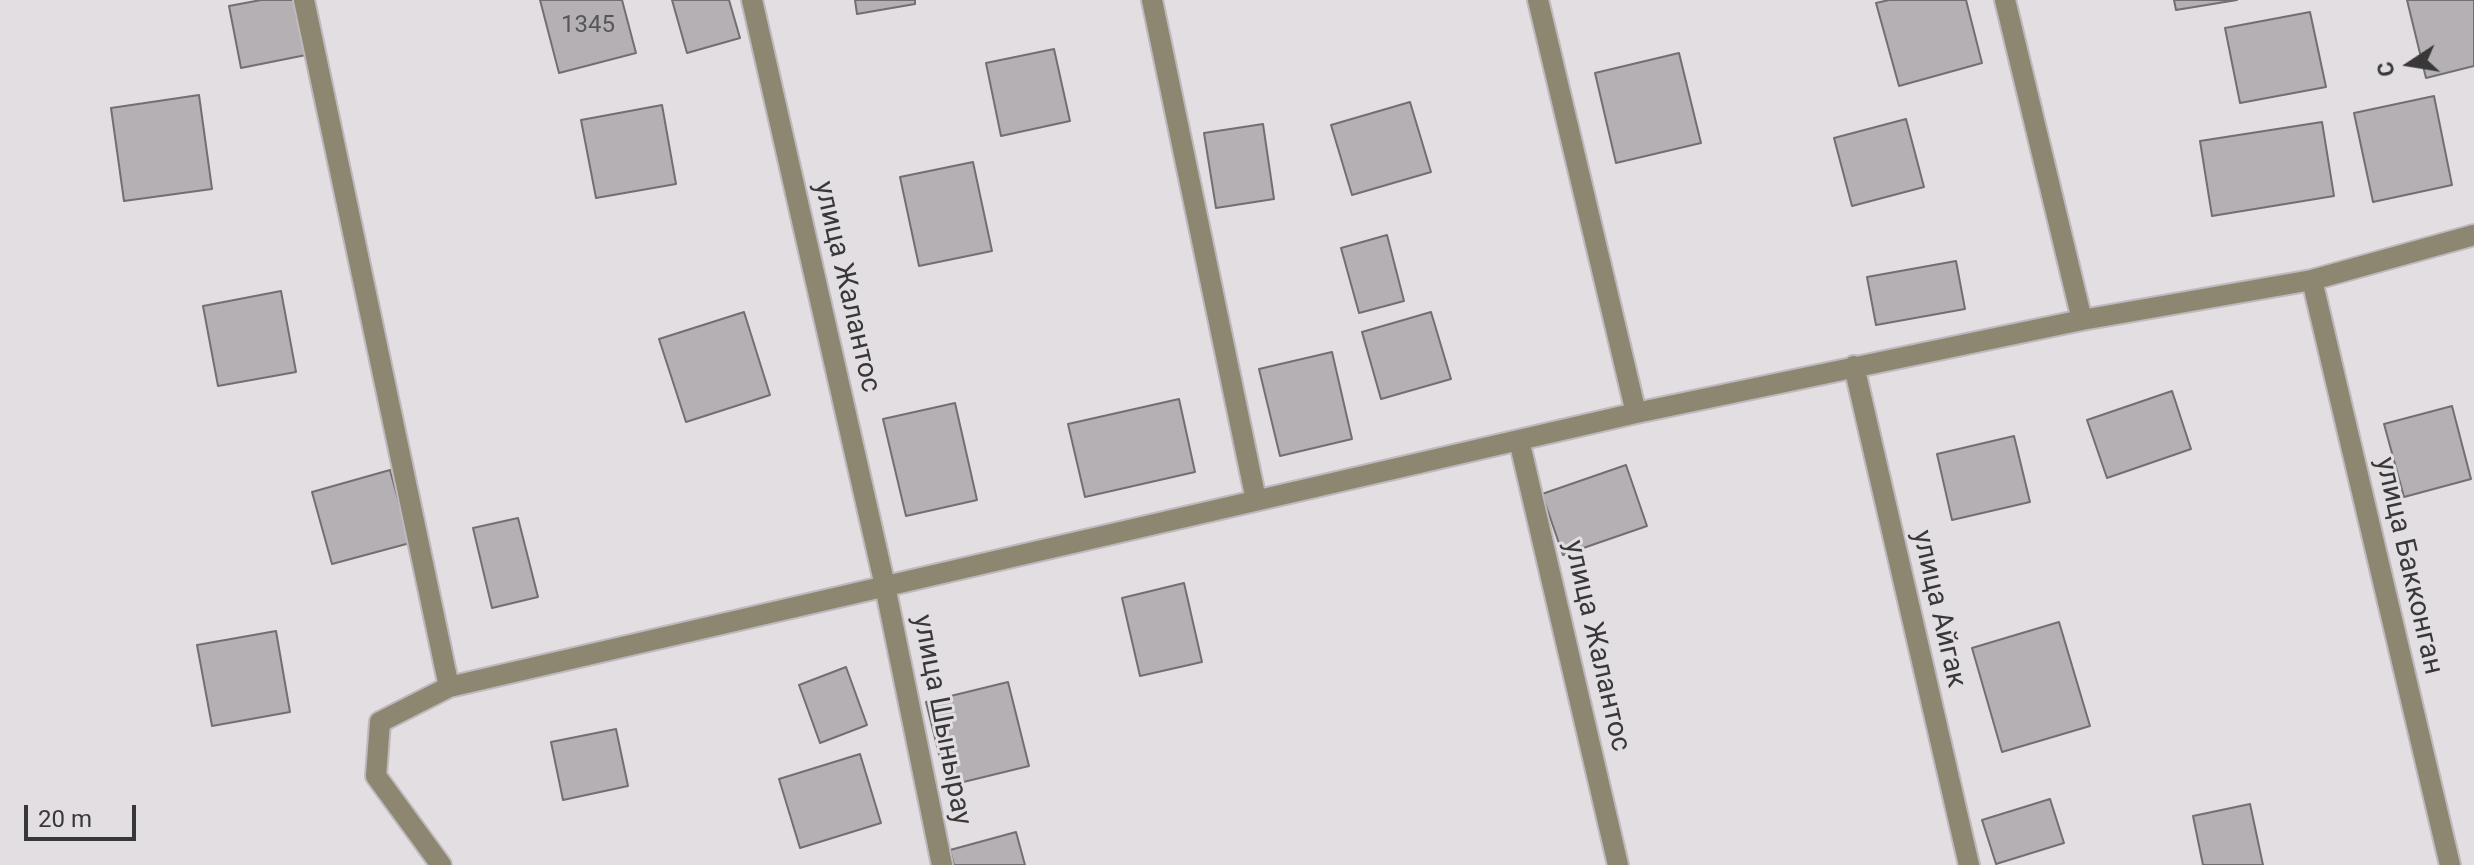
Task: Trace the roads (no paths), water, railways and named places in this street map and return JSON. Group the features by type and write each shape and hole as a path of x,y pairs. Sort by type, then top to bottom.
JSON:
{"street":[{"path":"304,0 449,687"},
{"name":"улица Жалантос","path":"752,0 885,586"},
{"path":"1152,0 1256,500"},
{"path":"1538,0 1636,413"},
{"path":"2005,0 2082,320"},
{"path":"441,865 376,776 380,722 449,687 1636,413 2082,320 2312,280 2474,235"},
{"name":"улица Бакконган","path":"2312,280 2450,865"},
{"name":"улица Айгак","path":"1854,366 1969,865"},
{"name":"улица Жалантос","path":"1519,440 1618,865"},
{"name":"улица Шынырау","path":"885,586 942,865"}]}
